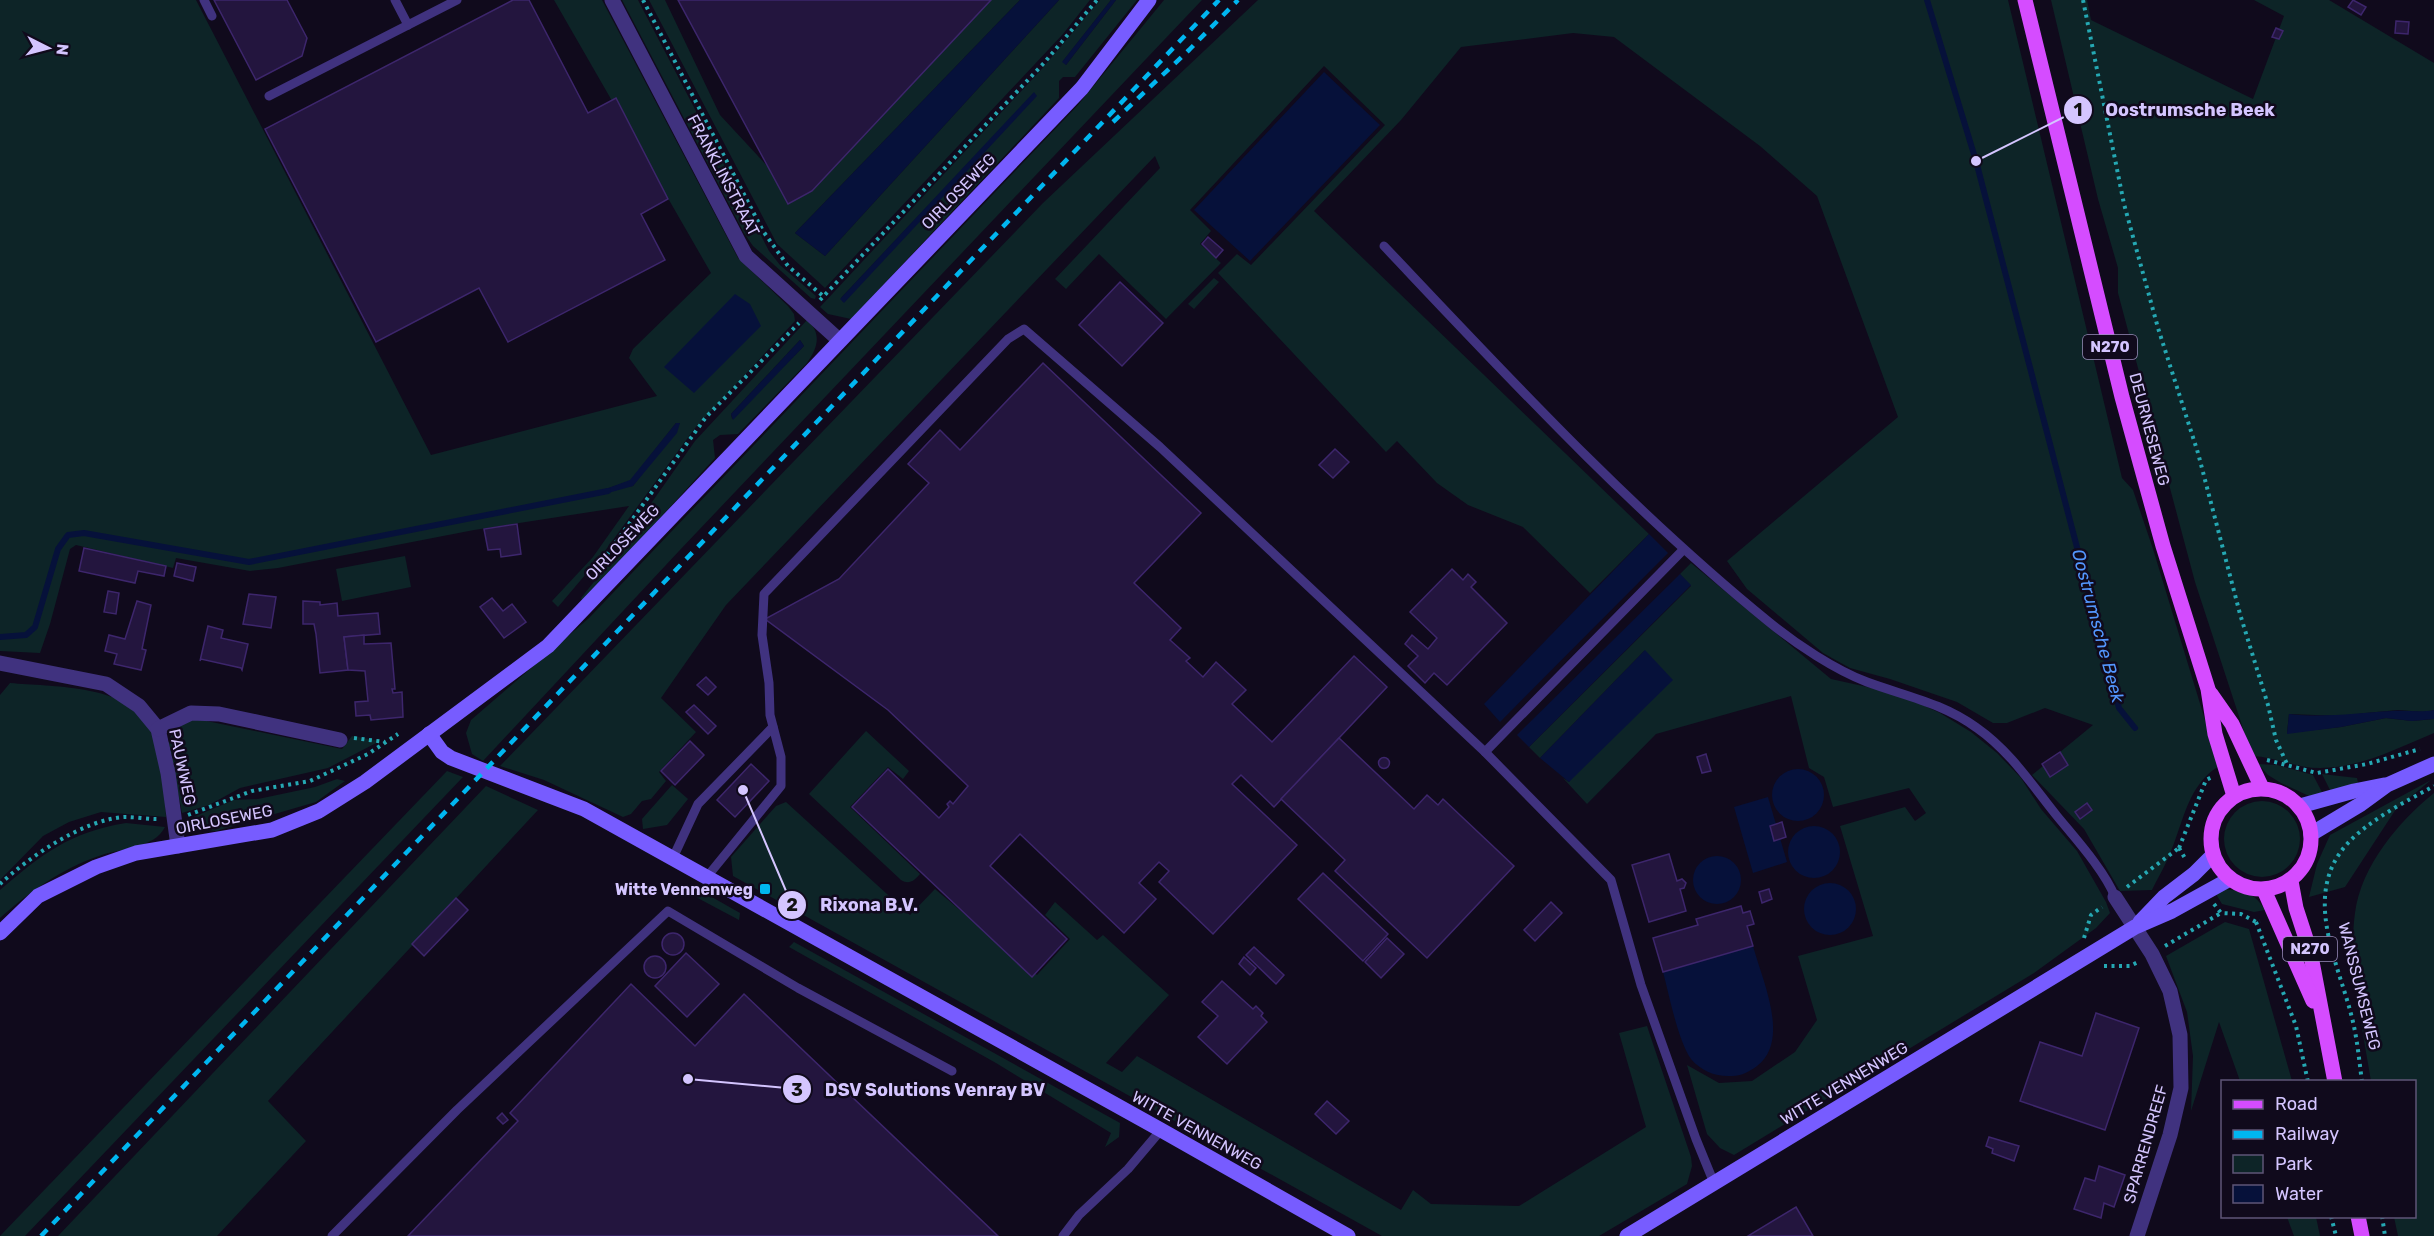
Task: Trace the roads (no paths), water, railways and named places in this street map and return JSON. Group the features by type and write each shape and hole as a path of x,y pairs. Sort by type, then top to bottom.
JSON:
{"main road":[{"name":"DEURNESEWEG","path":"2025,0 2122,397 2163,546 2208,689 2215,735 2234,796"},
{"name":"DEURNESEWEG","path":"2208,689 2232,724 2262,788"},
{"path":"2262,788 2283,794 2300,806 2308,819 2312,834 2307,860 2291,880 2264,890 2246,888 2230,879 2219,868 2210,842 2211,829 2216,816 2234,796 2248,790 2262,788"},
{"name":"N270","path":"2291,880 2296,908 2310,951 2335,1080"},
{"name":"N270","path":"2264,890 2322,1020"},
{"path":"2358,1218 2362,1236"}],"street":[{"name":"FRANKLINSTRAAT","path":"612,0 746,256 839,340"},
{"name":"OIRLOSEWEG","path":"0,933 38,896 96,867 135,853 272,830 319,811 365,782 548,646 1082,88 1149,0"},
{"name":"PAUWWEG","path":"0,663 106,684 139,706 158,729 178,846"},
{"path":"158,729 191,713 219,714 340,740"},
{"name":"WITTE VENNENWEG","path":"429,734 442,752 450,758 584,810 1348,1236"},
{"path":"2312,834 2387,785 2434,764"},
{"path":"2300,806 2354,790 2387,785"},
{"name":"WITTE VENNENWEG","path":"2135,927 2164,897 2194,874 2213,855"},
{"name":"WITTE VENNENWEG","path":"1628,1236 2135,927 2172,911 2230,879"},
{"path":"2115,897 2135,927"},
{"name":"SPARRENDREEF","path":"2135,927 2170,991 2180,1035 2181,1088 2170,1135 2137,1236"}],"lane":[{"path":"204,0 212,16"},
{"path":"395,0 408,25"},
{"path":"269,96 457,0"},
{"path":"1384,246 1529,399 1683,550 1772,625 1829,663 1865,682 1925,700 1976,727 2008,754 2083,847 2115,897"},
{"path":"706,878 781,786 781,757 773,727 762,635 764,594 1008,339 1024,328 1160,447 1485,752 1611,880 1641,986 1714,1183"},
{"path":"1485,752 1683,550"},
{"path":"672,860 698,804 773,727"},
{"path":"332,1236 457,1110 668,911 798,988 952,1071"},
{"path":"1064,1236 1079,1215 1128,1169 1161,1130"}],"water":[{"path":"1020,0 1059,0 825,256 795,233"},
{"path":"1111,0 1116,0 1066,65 1062,62"},
{"path":"1324,72 1380,125 1250,261 1194,210"},
{"path":"1034,92 1037,96 844,303 840,299"},
{"path":"735,294 750,304 761,326 694,393 664,367"},
{"path":"800,340 804,346 733,420 731,414"},
{"path":"676,423 680,423 677,433 633,486 601,495 600,491 630,480"},
{"path":"1649,534 1668,553 1500,722 1484,704"},
{"path":"1680,574 1691,585 1529,747 1517,735"},
{"path":"1645,650 1673,680 1569,782 1540,758"},
{"path":"2434,710 2434,719 2412,721 2386,718 2287,734 2289,714 2328,715"},
{"path":"1798,769 1812,773 1820,781 1824,795 1820,809 1812,817 1798,821 1784,817 1776,809 1772,795 1776,781 1784,773"},
{"path":"1768,797 1787,862 1753,873 1734,807"},
{"path":"1814,826 1828,830 1836,838 1840,852 1836,866 1828,874 1814,878 1800,874 1792,866 1788,852 1792,838 1800,830"},
{"path":"1717,856 1734,863 1741,880 1734,897 1717,904 1700,897 1693,880 1700,863"},
{"path":"1830,883 1844,887 1852,895 1856,909 1852,923 1844,931 1830,935 1816,931 1808,923 1804,909 1808,895 1816,887"},
{"path":"1753,946 1771,1009 1772,1041 1767,1055 1751,1070 1735,1076 1715,1074 1699,1067 1686,1051 1663,972"}],"waterway":[{"name":"Oostrumsche Beek","path":"1927,0 1976,161 2119,708 2135,728"},
{"path":"0,637 26,635 35,627 58,549 68,535 84,533 249,562 608,491"}],"railway":[{"path":"41,1236 1219,0"},
{"path":"1113,122 1238,0"}],"place":[{"name":"Oostrumsche Beek","path":"1976,161"},
{"name":"Rixona B.V.","path":"743,790"},
{"name":"Witte Vennenweg","path":"765,889"},
{"name":"DSV Solutions Venray BV","path":"688,1079"}]}
